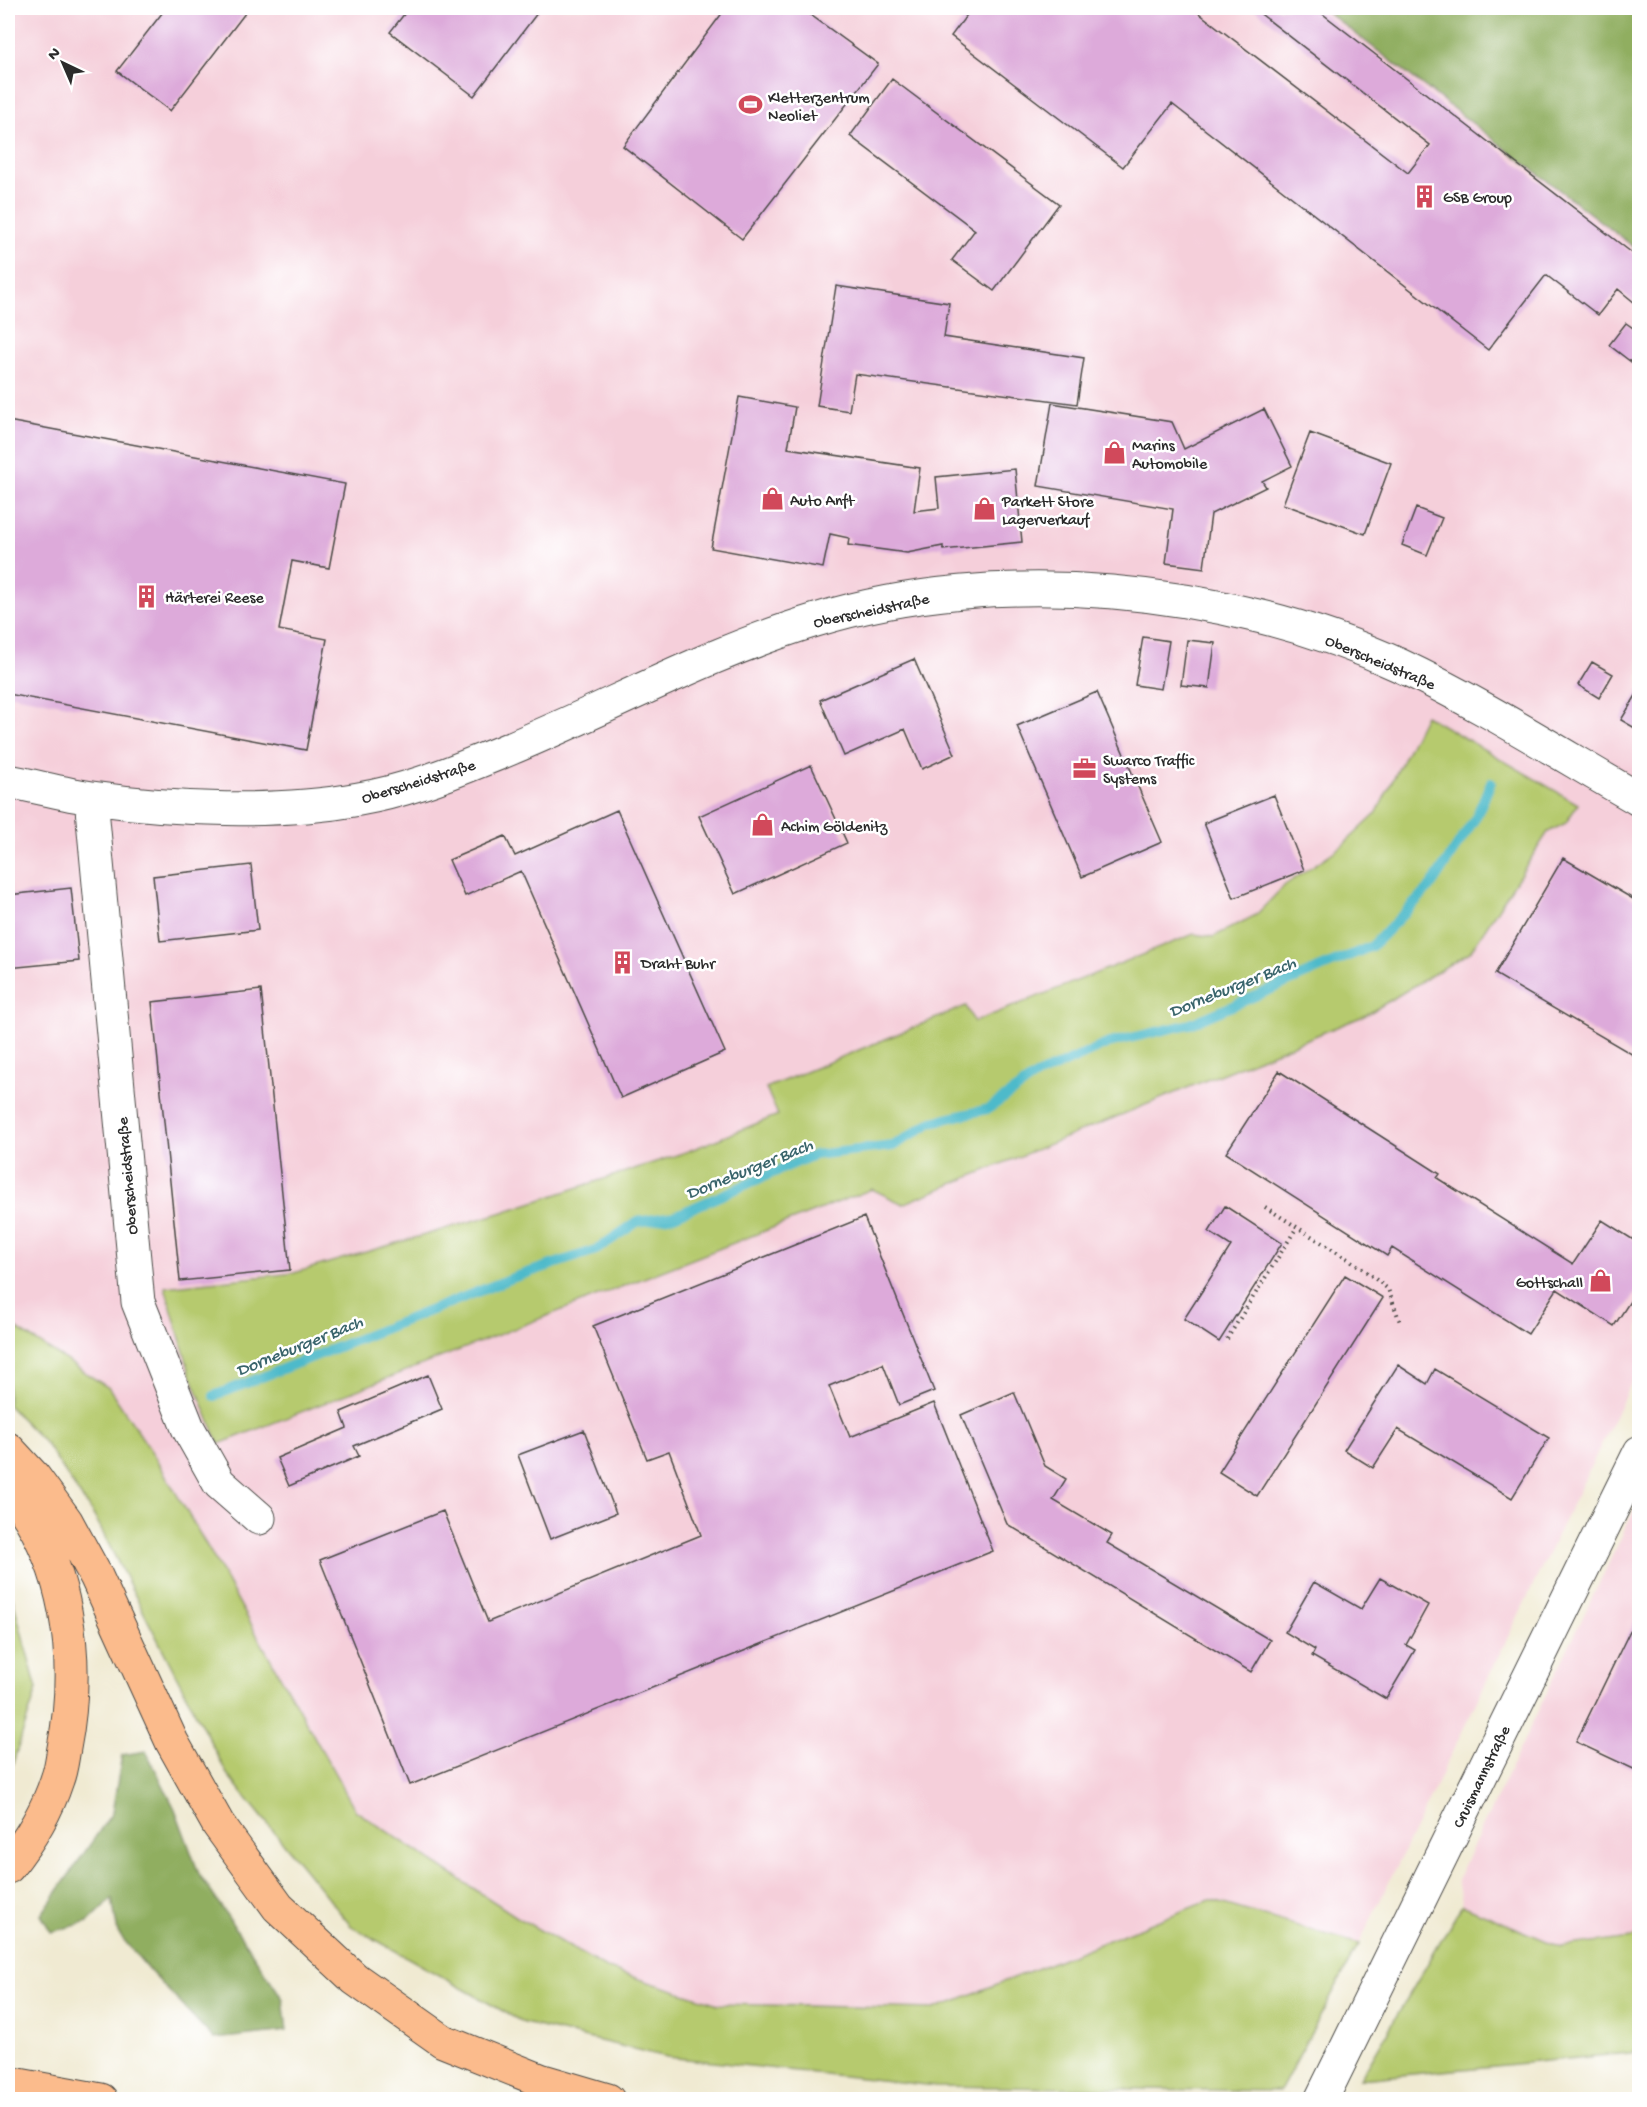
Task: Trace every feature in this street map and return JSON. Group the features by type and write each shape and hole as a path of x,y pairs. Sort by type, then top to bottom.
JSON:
{"highway":[{"path":"8,1449 34,1477 66,1521 96,1576 172,1742 218,1824 278,1907 355,1979 443,2041 540,2080 608,2100"},
{"path":"8,1488 40,1538 61,1593 72,1645 71,1711 57,1780 25,1846 8,1868"},
{"path":"8,2083 101,2100"}],"street":[{"name":"Oberscheidstraße","path":"8,781 92,798 204,807 315,806 362,799 410,786 523,744 681,671 789,628 877,604 935,595 1007,588 1063,589 1176,601 1250,615 1346,643 1451,692 1640,801"},
{"name":"Oberscheidstraße","path":"92,798 138,1302 188,1428 203,1456 219,1483 260,1518"},
{"name":"Cruismannstraße","path":"1321,2100 1640,1452"}],"path":[{"path":"1264,1207 1359,1266 1388,1289 1400,1323"},
{"path":"1227,1339 1298,1227"}],"shaded area":[{"path":"8,8 1322,8 1639,251 1639,1367 1359,1944 1210,1900 934,2009 718,2004 608,1969 517,1917 356,1811 155,1457 109,1388 8,1323"},
{"path":"1639,1500 1639,1937 1561,1947 1462,1905 1457,1880"}],"green space":[{"path":"1322,8 1639,8 1639,251"},
{"path":"1425,715 1578,804 1566,823 1548,832 1470,952 1366,1015 903,1204 872,1189 219,1444 190,1373 165,1287 294,1273 500,1213 686,1152 778,1115 766,1088 966,1006 974,1022 1194,934 1213,937 1256,915 1285,885 1342,846 1376,814"},
{"path":"8,1323 109,1388 155,1457 356,1811 517,1917 608,1969 718,2004 934,2009 1210,1900 1359,1944 1280,2091 936,2086 667,2057 524,2023 351,1926 227,1774 94,1516 46,1444 8,1405"},
{"path":"8,1582 37,1689 8,1778"},
{"path":"146,1751 175,1809 199,1874 283,1999 287,2031 214,2039 118,1933 112,1899 88,1922 51,1932 41,1915 112,1813 122,1755"},
{"path":"1462,1905 1561,1947 1639,1937 1639,2052 1360,2079"}],"building":[{"path":"166,8 249,8 170,111 117,71"},
{"path":"409,8 541,8 474,96 390,32"},
{"name":"Kletterzentrum Neoliet","path":"726,8 801,8 878,64 742,239 623,146"},
{"name":"GSB Group","path":"972,8 1192,8 1408,173 1430,145 1253,8 1315,8 1640,259 1640,297 1635,303 1618,289 1598,315 1546,275 1488,350 1172,104 1123,167 951,36"},
{"path":"892,79 1059,204 994,291 952,260 975,230 850,136"},
{"path":"836,286 949,303 944,337 1084,358 1077,404 855,374 849,411 817,406"},
{"path":"1626,323 1640,333 1640,350 1631,362 1609,345"},
{"path":"739,397 795,407 788,448 920,468 914,511 939,508 936,477 1015,469 1022,542 943,550 943,546 907,553 848,545 849,538 830,534 823,568 711,548"},
{"path":"1052,403 1172,422 1184,449 1264,409 1292,466 1262,481 1266,487 1211,514 1204,568 1166,563 1173,509 1038,486"},
{"name":"Härterei Reese","path":"8,421 345,484 329,568 292,561 279,630 327,639 306,750 8,694"},
{"path":"1310,433 1391,463 1365,534 1283,504"},
{"path":"1416,508 1442,518 1427,555 1402,545"},
{"path":"1143,637 1169,641 1161,689 1135,685"},
{"path":"1187,640 1215,643 1209,688 1181,685"},
{"path":"914,659 955,754 922,769 905,729 844,756 820,700"},
{"path":"1592,662 1613,674 1599,698 1578,685"},
{"path":"1640,689 1640,731 1621,720"},
{"path":"1097,692 1162,842 1082,877 1017,726"},
{"path":"811,765 847,843 735,894 699,816"},
{"path":"1274,795 1304,870 1234,898 1204,823"},
{"name":"Draht Buhr","path":"617,810 725,1052 621,1098 521,871 465,896 449,860 505,836 515,856"},
{"path":"1563,858 1640,903 1640,1059 1495,974"},
{"path":"251,865 258,930 160,941 153,876"},
{"path":"71,888 79,961 8,968 8,895"},
{"path":"261,990 290,1270 180,1281 152,1002"},
{"path":"1279,1071 1440,1174 1437,1178 1573,1264 1602,1220 1640,1244 1640,1286 1614,1326 1557,1289 1528,1334 1392,1248 1387,1256 1226,1153"},
{"path":"1225,1206 1282,1243 1219,1342 1184,1319 1231,1246 1209,1232"},
{"path":"864,1217 934,1391 899,1405 883,1364 829,1386 850,1437 934,1403 993,1551 410,1785 320,1560 443,1511 488,1622 701,1535 669,1451 647,1459 593,1326"},
{"path":"1345,1275 1383,1298 1257,1496 1219,1472"},
{"path":"1398,1365 1427,1384 1435,1369 1549,1438 1512,1498 1398,1429 1373,1468 1344,1450"},
{"path":"428,1375 442,1409 354,1446 359,1456 289,1486 277,1458 347,1428 341,1412"},
{"path":"1014,1392 1045,1466 1066,1479 1053,1500 1112,1535 1107,1543 1270,1640 1251,1672 1007,1524 961,1415"},
{"path":"584,1430 616,1513 550,1539 518,1455"},
{"path":"1380,1578 1428,1605 1406,1645 1415,1650 1386,1699 1312,1656 1315,1650 1285,1632 1314,1582 1361,1609"},
{"path":"1640,1610 1640,1772 1576,1742"}],"waterway":[{"name":"Dorneburger Bach","path":"214,1396 515,1277 596,1250 637,1222 674,1216 814,1155 893,1146 932,1122 988,1109 1036,1076 1109,1043 1190,1024 1372,946 1431,886 1476,817 1491,782"}],"place":[{"name":"Kletterzentrum Neoliet","path":"750,105"},
{"name":"GSB Group","path":"1425,196"},
{"name":"Marins Automobile","path":"1114,453"},
{"name":"Auto Anft","path":"772,499"},
{"name":"Parkett Store Lagerverkauf","path":"984,509"},
{"name":"Härterei Reese","path":"147,596"},
{"name":"Swarco Traffic Systems","path":"1085,768"},
{"name":"Achim Göldenitz","path":"763,825"},
{"name":"Draht Buhr","path":"623,962"},
{"name":"Gottschall","path":"1601,1281"}]}
